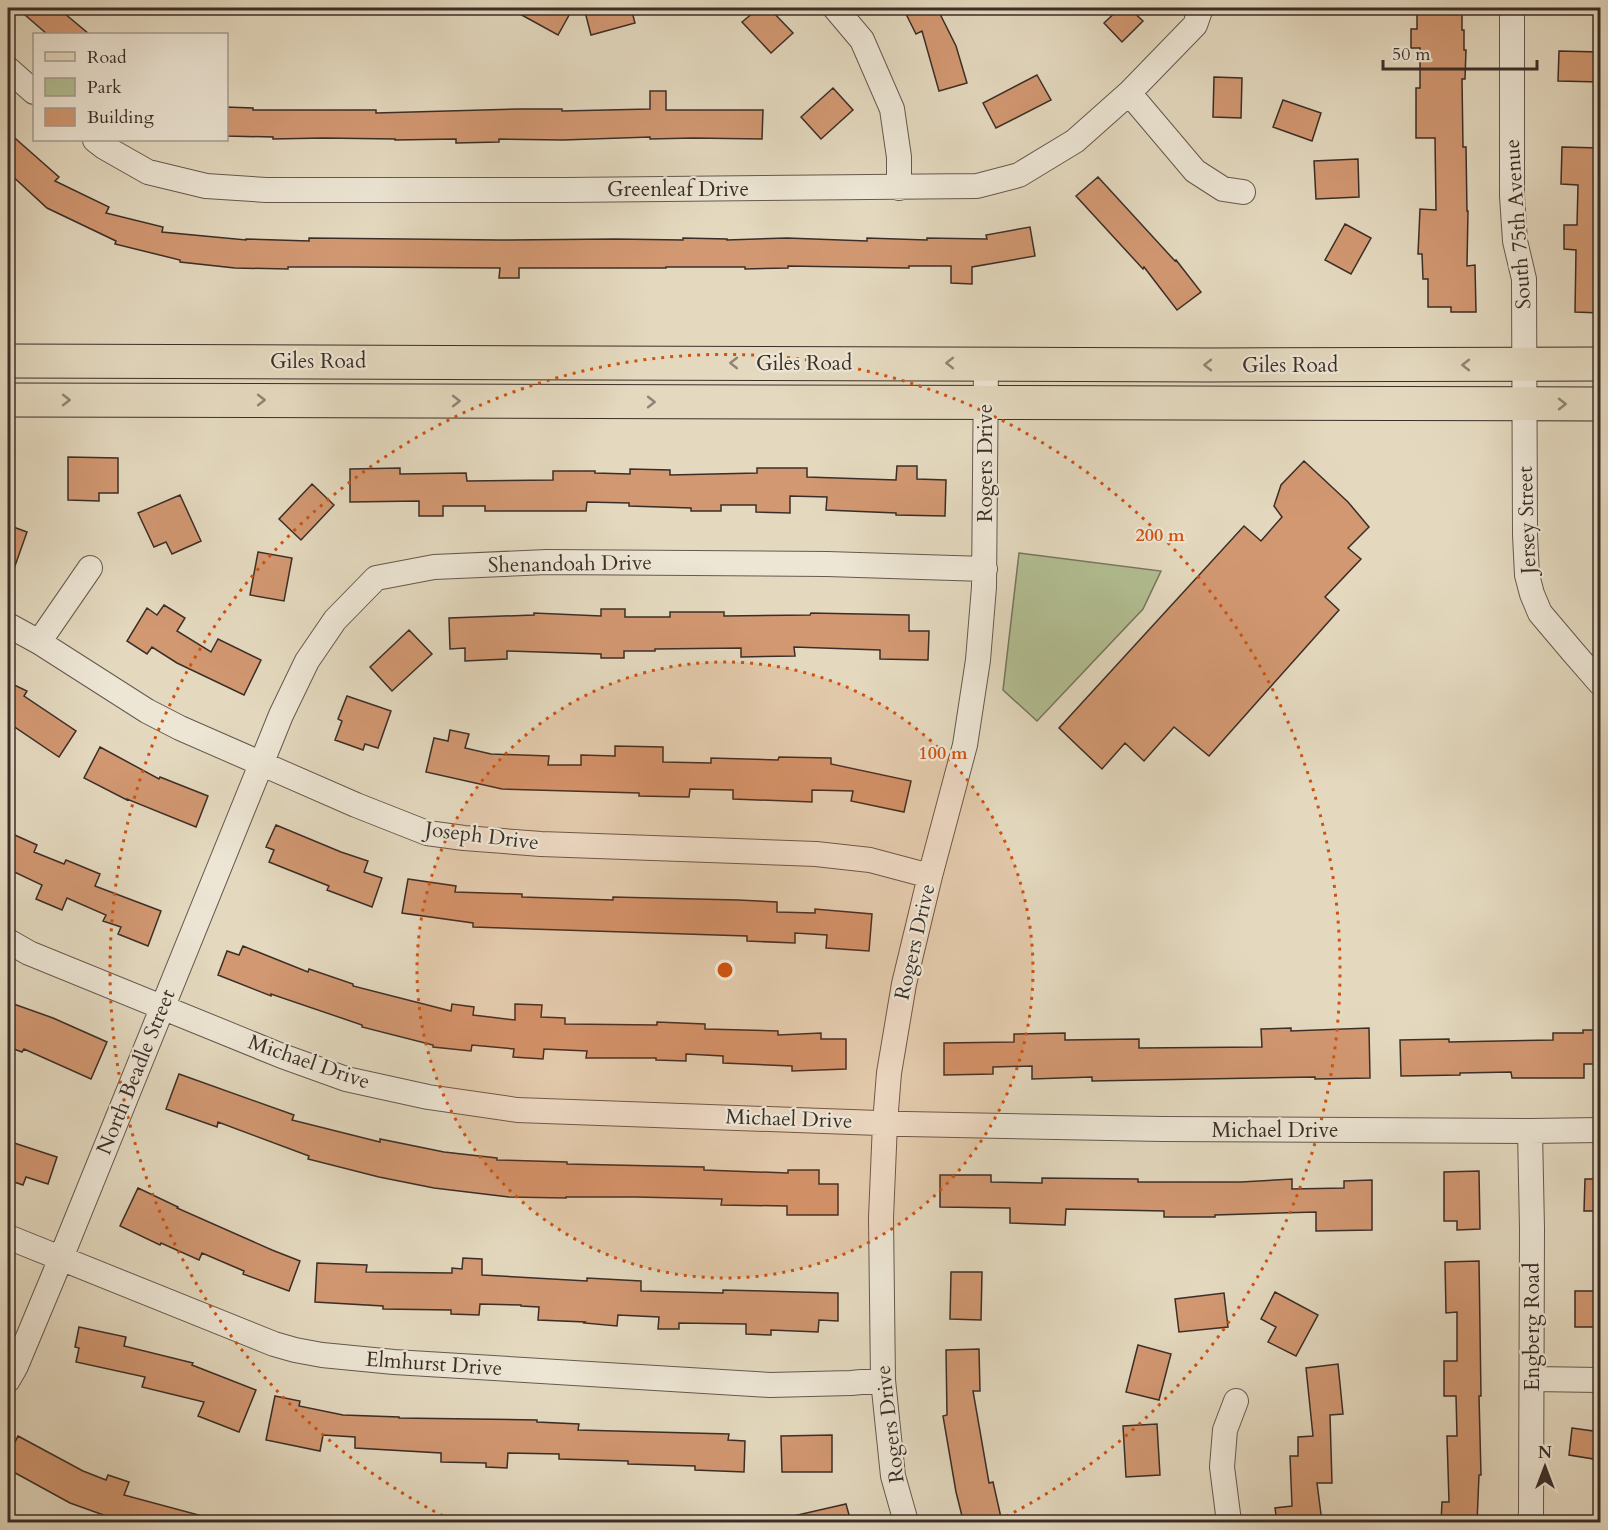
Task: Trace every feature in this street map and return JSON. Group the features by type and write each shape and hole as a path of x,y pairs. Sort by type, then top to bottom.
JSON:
{"main road":[{"name":"Giles Road","path":"8,361 1600,364"},
{"name":"Giles Road","path":"8,400 1600,404"}],"street":[{"path":"835,8 862,40 892,109 899,157 899,188"},
{"name":"Greenleaf Drive","path":"96,141 148,171 206,186 266,190 977,186 1019,175 1075,141 1129,93 1195,25 1201,8"},
{"name":"South 75th Avenue","path":"1512,8 1512,196 1515,241 1524,279 1524,404"},
{"path":"8,69 33,91"},
{"path":"1129,93 1195,171 1223,189 1243,192"},
{"name":"Rogers Drive","path":"906,1522 893,1476 883,1380 881,1218 885,1123 889,1073 904,984 965,745 978,660 984,587 986,363"},
{"name":"Jersey Street","path":"1524,404 1525,555 1532,594 1540,613 1600,683"},
{"name":"Shenandoah Drive","path":"261,763 307,661 335,620 376,578 434,567 547,562 827,564 984,569"},
{"path":"39,642 90,568"},
{"name":"Joseph Drive","path":"8,625 39,642 147,711 180,728 356,805 428,833 541,844 816,854 870,860 930,876"},
{"name":"North Beadle Street","path":"8,1380 16,1366 261,763"},
{"name":"Michael Drive","path":"8,941 39,957 282,1056 335,1075 428,1097 517,1110 885,1123 1173,1129 1600,1130"},
{"name":"Engberg Road","path":"1529,1522 1531,1514 1532,1379 1530,1131"},
{"name":"Elmhurst Drive","path":"8,1237 274,1344 295,1350 394,1362 770,1385 883,1380"},
{"path":"1532,1379 1600,1380"},
{"path":"1228,1522 1222,1467 1225,1430 1236,1401"}],"green space":[{"path":"1019,553 1161,571 1143,609 1037,721 1003,690"}],"building":[{"path":"17,8 58,8 88,33 46,33"},
{"path":"509,8 573,8 558,35"},
{"path":"584,8 631,8 635,23 591,35"},
{"path":"759,8 769,8 793,33 771,53 742,22"},
{"path":"903,8 937,8 956,46 967,83 939,91 922,31 916,34"},
{"path":"1120,8 1129,8 1143,21 1122,42 1104,23"},
{"path":"1417,8 1462,8 1462,30 1464,30 1464,50 1466,50 1465,79 1462,79 1463,147 1466,147 1468,211 1467,266 1475,265 1476,312 1451,312 1451,307 1428,307 1428,279 1423,279 1422,254 1418,254 1420,209 1436,210 1435,138 1416,138 1416,88 1420,88 1420,48 1411,48 1411,29 1417,29"},
{"path":"1559,51 1600,52 1600,82 1558,81"},
{"path":"1037,75 1051,100 996,128 983,103"},
{"path":"1214,77 1242,78 1241,118 1213,117"},
{"path":"833,88 853,110 821,139 801,117"},
{"path":"650,91 666,91 666,110 763,110 762,139 650,139 650,137 563,140 499,139 499,142 456,143 456,139 273,139 273,137 228,136 228,107 253,108 253,110 376,110 376,113 518,109 562,109 562,111 650,109"},
{"path":"1283,100 1321,113 1312,141 1273,127"},
{"path":"8,132 59,177 55,181 109,207 106,213 163,227 162,232 246,240 309,241 309,238 727,240 787,238 867,241 867,238 987,239 986,235 1030,227 1035,256 972,267 972,284 951,283 951,266 909,266 909,268 788,266 788,268 745,269 745,267 519,268 519,278 499,278 500,268 288,267 288,269 235,268 180,262 180,260 115,244 116,241 47,208 8,172"},
{"path":"1562,147 1600,148 1600,313 1575,312 1576,250 1564,249 1564,225 1577,225 1578,185 1561,184"},
{"path":"1358,159 1359,197 1316,199 1314,161"},
{"path":"1098,177 1176,260 1201,292 1177,310 1144,267 1143,269 1076,196"},
{"path":"1345,224 1371,238 1351,274 1325,260"},
{"path":"68,457 118,458 118,493 99,493 99,501 68,500"},
{"path":"1304,461 1348,502 1369,527 1348,548 1361,559 1325,597 1339,610 1209,756 1174,727 1144,761 1125,743 1102,769 1059,728 1244,526 1261,541 1282,517 1274,506 1281,485"},
{"path":"897,466 917,466 917,479 946,480 945,516 826,510 827,497 790,496 790,513 756,512 756,505 721,505 721,511 691,511 691,508 587,502 586,511 485,511 485,506 443,506 443,516 419,516 419,501 350,502 350,469 400,468 400,474 466,473 467,481 553,480 553,471 630,474 630,469 670,470 670,475 757,473 757,468 807,468 807,477 896,480"},
{"path":"312,484 334,505 301,540 279,519"},
{"path":"180,495 201,541 172,554 166,542 154,547 138,513"},
{"path":"8,525 27,532 10,580 8,580"},
{"path":"258,552 292,558 284,601 250,595"},
{"path":"164,605 185,618 177,631 211,652 218,639 261,660 244,695 177,663 152,647 147,654 127,641 147,608 157,615"},
{"path":"601,609 625,609 625,617 670,617 670,612 724,612 724,616 810,615 811,613 909,615 909,631 929,631 928,660 880,659 880,650 794,647 795,656 741,657 741,648 624,651 624,658 601,658 601,654 507,651 507,659 465,661 465,648 450,649 449,618 534,615 534,613 601,616"},
{"path":"409,630 432,654 392,691 370,667"},
{"path":"8,682 27,691 24,696 76,731 59,757 10,724 8,729"},
{"path":"347,696 391,711 378,748 365,744 363,750 335,740 342,721 338,719"},
{"path":"450,730 469,734 465,748 491,754 549,756 548,765 581,765 581,755 615,756 615,746 663,747 663,762 711,763 711,758 778,760 779,757 831,758 831,764 911,781 904,812 851,801 853,791 812,790 812,802 733,799 733,790 690,789 689,797 639,796 639,793 502,789 426,772 434,738 448,741"},
{"path":"100,747 159,779 160,777 208,796 196,827 127,800 84,778"},
{"path":"276,825 368,861 364,872 382,878 372,907 327,890 329,886 269,862 274,850 266,847"},
{"path":"8,832 37,845 34,852 64,864 66,860 100,874 95,886 161,911 148,946 118,934 121,927 103,921 106,915 67,898 62,910 36,899 42,885 8,869"},
{"path":"408,879 456,886 455,892 613,900 613,897 777,902 777,912 815,913 815,909 872,914 869,951 826,948 827,935 795,933 795,943 747,941 747,936 473,927 473,923 402,913"},
{"path":"243,946 308,972 309,969 353,984 353,986 451,1011 452,1004 474,1007 473,1015 515,1020 515,1004 542,1005 541,1017 565,1018 565,1024 657,1025 657,1022 705,1024 705,1029 778,1031 778,1035 821,1033 821,1039 846,1039 846,1069 792,1071 792,1066 723,1063 723,1056 686,1054 686,1061 656,1060 656,1058 586,1058 587,1051 544,1049 543,1059 513,1057 514,1049 472,1045 471,1051 433,1047 433,1045 362,1027 362,1025 271,994 271,996 218,975 227,951 239,955"},
{"path":"8,1002 53,1018 107,1042 91,1079 24,1049 22,1052 8,1047"},
{"path":"1291,1028 1291,1031 1369,1028 1370,1078 1092,1081 1092,1077 1032,1079 1032,1066 993,1067 993,1074 944,1075 944,1043 1014,1042 1014,1034 1065,1033 1065,1040 1139,1039 1139,1048 1262,1047 1261,1029"},
{"path":"1583,1030 1600,1030 1600,1064 1584,1064 1584,1078 1512,1078 1511,1072 1401,1076 1400,1040 1449,1039 1449,1042 1553,1040 1553,1033 1583,1033"},
{"path":"179,1074 294,1115 292,1120 380,1142 380,1139 444,1152 497,1158 497,1160 704,1167 704,1170 788,1173 788,1170 819,1170 819,1184 838,1184 838,1215 787,1215 787,1206 721,1205 722,1199 509,1197 434,1188 379,1177 308,1159 309,1156 218,1122 217,1127 166,1109"},
{"path":"8,1141 57,1157 48,1184 26,1177 23,1185 8,1180"},
{"path":"1479,1171 1480,1229 1457,1230 1457,1221 1444,1221 1444,1172"},
{"path":"940,1175 991,1175 991,1182 1042,1183 1042,1178 1138,1179 1138,1182 1241,1182 1292,1179 1292,1189 1344,1188 1344,1181 1372,1180 1372,1230 1316,1231 1316,1212 1164,1217 1164,1211 1066,1209 1065,1225 1010,1223 1010,1208 940,1207"},
{"path":"1585,1179 1600,1179 1600,1211 1584,1211"},
{"path":"138,1188 177,1208 300,1261 289,1291 243,1274 244,1271 202,1253 199,1260 120,1226"},
{"path":"463,1258 482,1259 482,1275 587,1281 587,1278 641,1281 641,1291 723,1293 723,1290 838,1293 838,1321 819,1320 818,1332 771,1330 771,1335 746,1334 746,1324 679,1323 679,1329 658,1329 659,1317 618,1315 617,1326 538,1320 539,1307 521,1305 480,1304 479,1315 451,1314 451,1310 383,1309 383,1306 315,1302 317,1263 367,1265 366,1272 452,1273 452,1268 462,1269"},
{"path":"1479,1261 1481,1475 1479,1475 1477,1522 1441,1522 1442,1502 1449,1502 1447,1436 1457,1436 1456,1396 1444,1396 1444,1361 1457,1361 1457,1312 1446,1313 1445,1262"},
{"path":"951,1272 982,1272 981,1320 950,1319"},
{"path":"1575,1291 1600,1291 1600,1327 1575,1327"},
{"path":"1275,1292 1318,1315 1296,1356 1268,1342 1276,1327 1261,1319"},
{"path":"1224,1293 1228,1327 1179,1332 1175,1299"},
{"path":"79,1327 126,1337 124,1346 193,1363 192,1365 256,1390 239,1432 198,1416 204,1402 142,1387 145,1377 76,1362 79,1348 75,1347"},
{"path":"1138,1345 1171,1354 1159,1400 1126,1392"},
{"path":"979,1349 980,1391 973,1391 989,1483 993,1482 1002,1522 972,1522 971,1518 963,1520 943,1416 947,1415 946,1350"},
{"path":"1338,1364 1343,1414 1330,1415 1332,1483 1317,1483 1322,1522 1277,1522 1275,1508 1292,1506 1290,1456 1298,1456 1298,1437 1313,1436 1306,1368"},
{"path":"275,1396 300,1401 299,1406 343,1415 537,1420 537,1422 579,1424 578,1430 729,1434 728,1440 745,1441 744,1472 695,1470 695,1466 628,1464 628,1461 559,1459 559,1454 508,1453 507,1468 486,1467 486,1463 441,1462 441,1453 355,1448 355,1437 323,1435 320,1451 266,1440"},
{"path":"1157,1424 1160,1475 1126,1477 1123,1426"},
{"path":"1572,1428 1600,1432 1600,1460 1569,1455"},
{"path":"832,1435 832,1472 782,1472 781,1436"},
{"path":"18,1436 83,1471 106,1480 108,1475 129,1482 124,1495 206,1517 205,1522 123,1522 70,1503 8,1469 8,1456"},
{"path":"846,1504 851,1522 794,1522 793,1516"}]}
